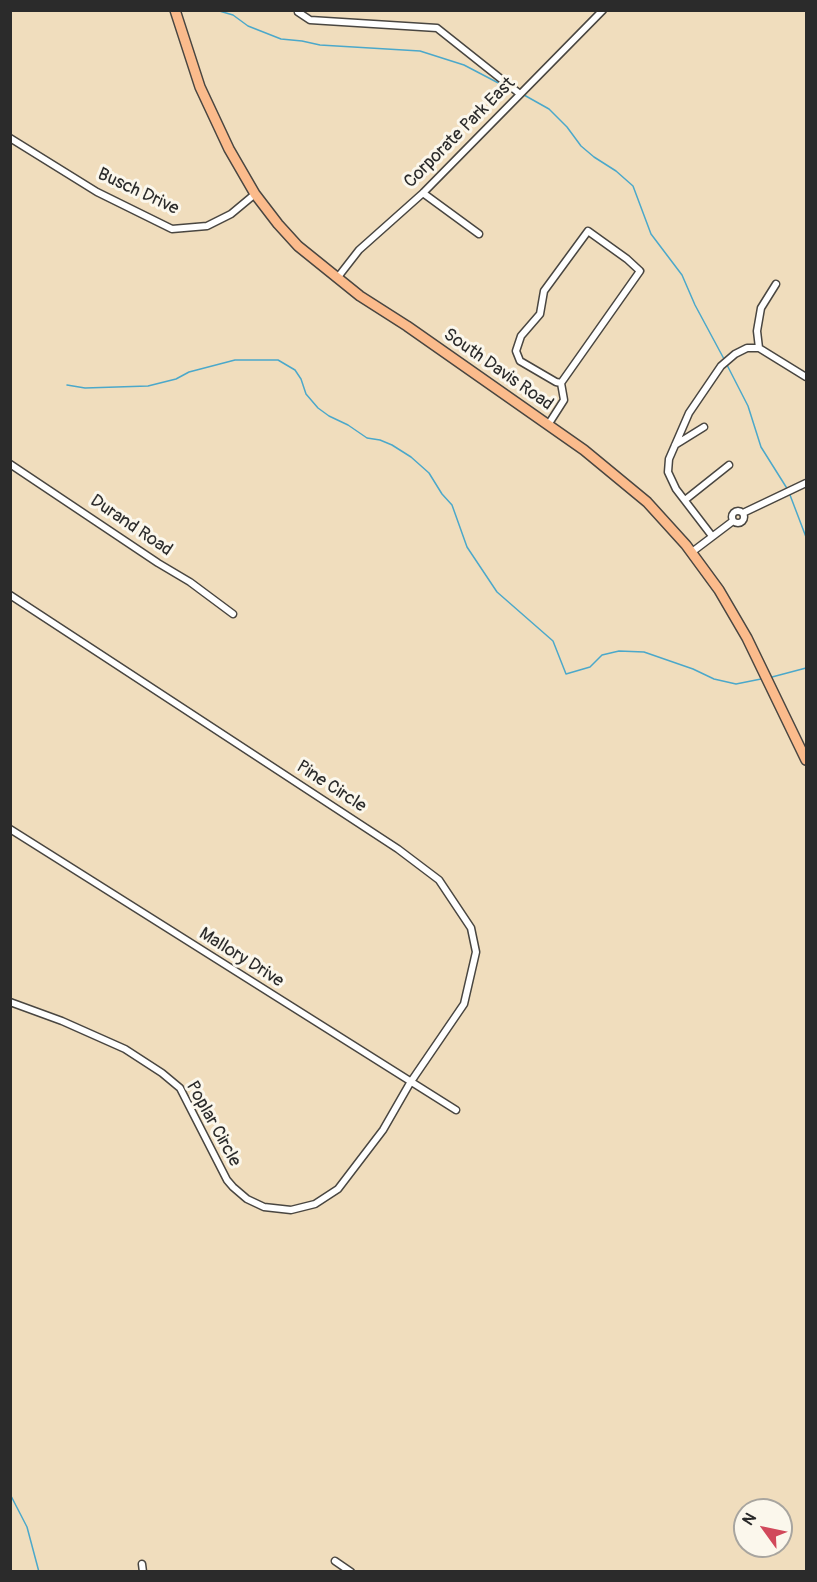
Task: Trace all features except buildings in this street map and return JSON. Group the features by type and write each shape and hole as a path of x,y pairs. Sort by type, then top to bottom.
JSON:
{"main road":[{"name":"South Davis Road","path":"175,10 200,87 229,149 255,194 298,246 360,296 407,326 584,450 647,502 692,552 734,614 807,760"}],"street":[{"name":"Corporate Park East","path":"338,277 359,250 423,193 603,10"},
{"path":"297,12 310,20 437,28 520,94"},
{"name":"Busch Drive","path":"10,138 97,192 172,229 207,226 231,214 255,194"},
{"path":"423,193 479,234"},
{"path":"548,425 564,400 561,382 640,271 588,231 544,291 540,314 521,336 516,351 520,361 556,382 561,382"},
{"path":"759,348 757,331 761,308 776,284"},
{"path":"712,536 676,489 668,472 669,459 689,413 721,366 735,354 747,348 759,348 807,377"},
{"path":"674,445 704,427"},
{"name":"Durand Road","path":"10,464 190,582 233,614"},
{"path":"685,500 729,465"},
{"path":"692,552 733,521 734,513 739,511 743,513 807,483"},
{"name":"Pine Circle","path":"10,595 396,847 439,880 471,928 476,952 464,1004 410,1083"},
{"name":"Mallory Drive","path":"10,829 456,1110"},
{"name":"Poplar Circle","path":"10,1002 62,1021 125,1049 162,1073 180,1088 227,1180 247,1199 273,1209 291,1210 306,1207 323,1200 338,1189 383,1130 410,1083"},
{"path":"335,1561 351,1572"},
{"path":"142,1564 143,1572"}],"waterway":[{"path":"216,10 233,15 248,26 281,39 320,45 420,51 464,65 508,88"},
{"path":"524,95 549,109 567,127 581,146 633,186 651,234 682,275 724,359"},
{"path":"67,385 85,388 148,386 235,360 278,360 295,370 306,394 318,408 367,438 392,445 411,457 429,473 452,505 467,547 497,592 553,641 566,674 590,667 602,655 619,651 644,652 714,679 736,684 761,679"},
{"path":"726,363 748,406 761,447 788,490"},
{"path":"790,495 806,537"},
{"path":"772,677 806,668"},
{"path":"10,1494 27,1527 39,1572"}]}
